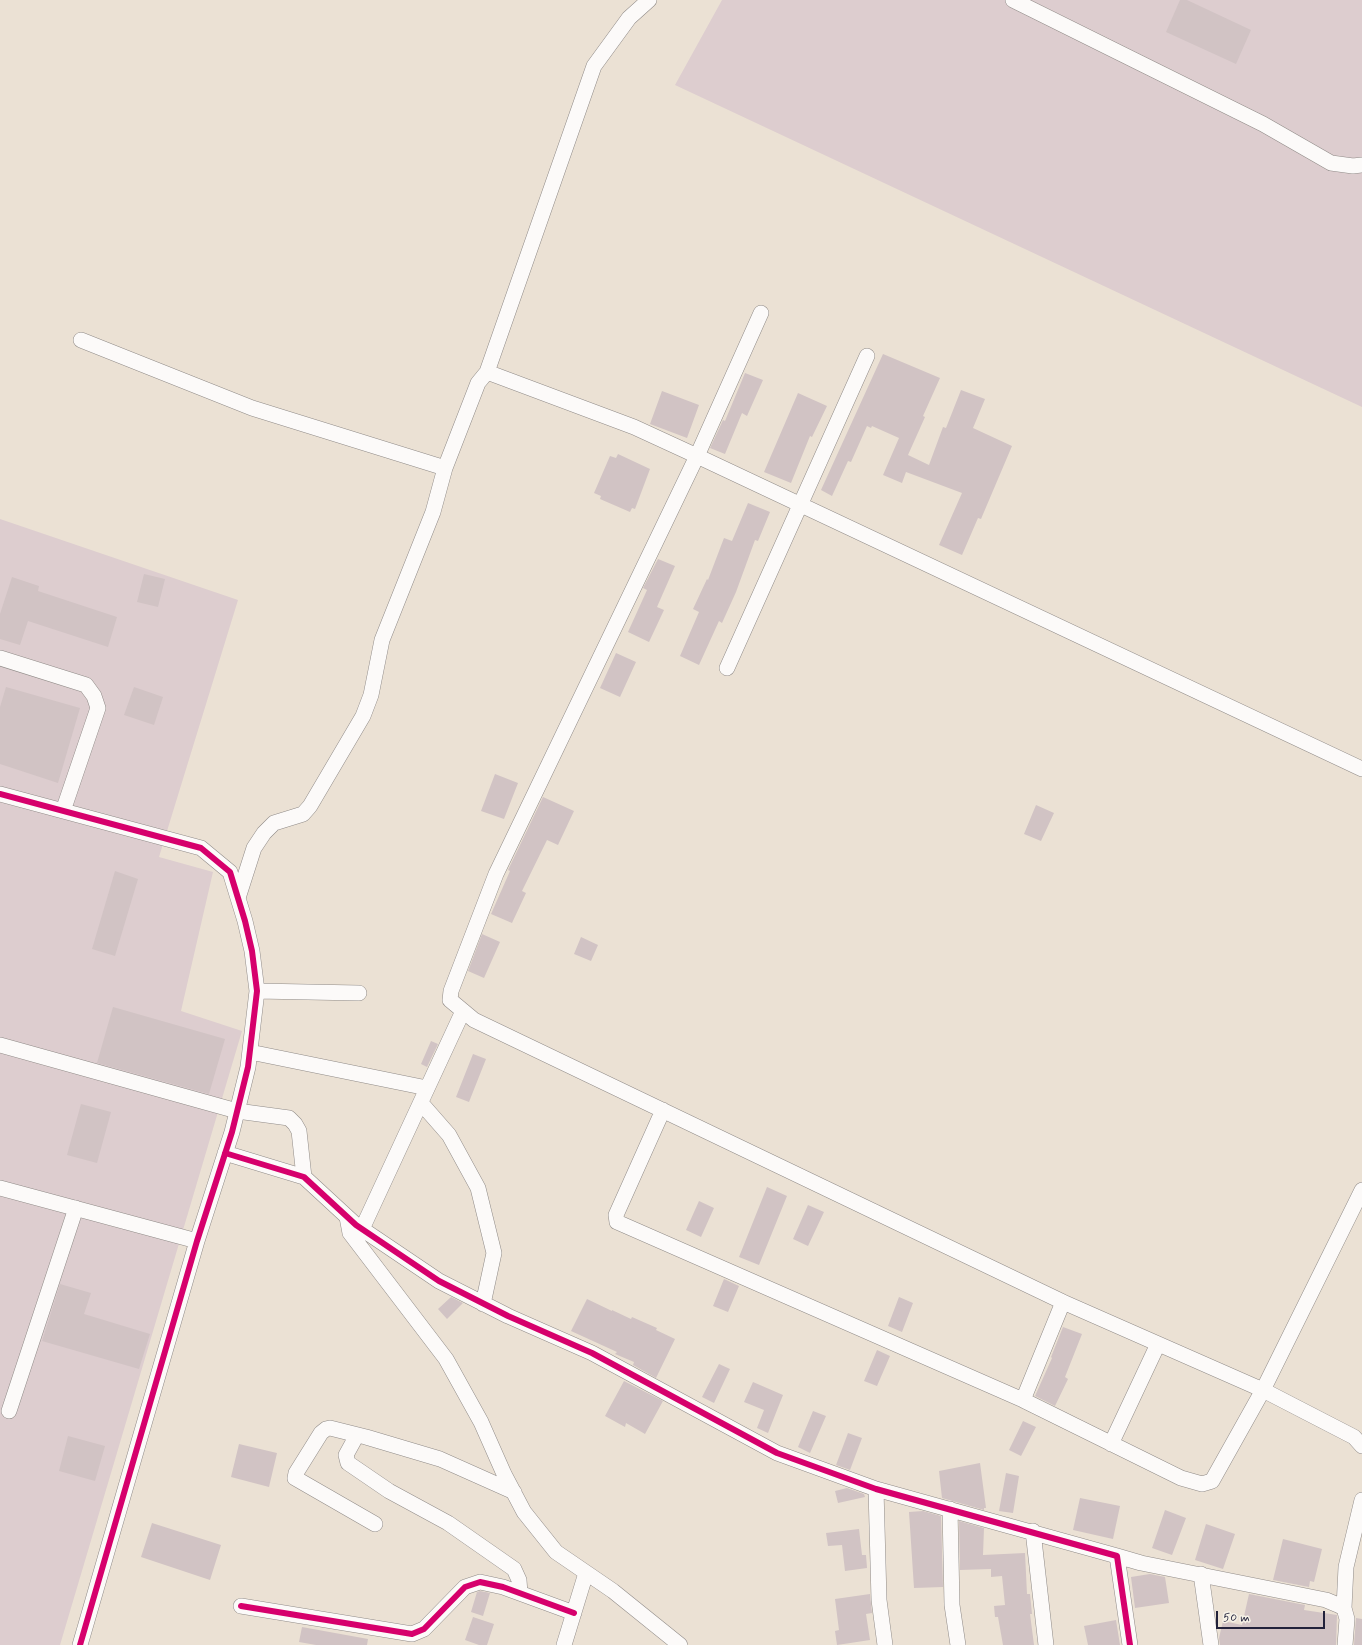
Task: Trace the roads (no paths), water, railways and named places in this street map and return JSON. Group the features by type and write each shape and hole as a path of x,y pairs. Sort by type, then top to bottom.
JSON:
{"street":[{"path":"238,898 254,848 264,833 274,824 303,814 310,806 363,716 371,695 382,640 433,512 445,468 478,383 487,372 594,66 629,18 649,0"},
{"path":"1013,0 1256,120 1331,163 1359,167"},
{"path":"760,313 697,456 496,874 451,991 450,1000 474,1020 1063,1302 1262,1390 1354,1437 1362,1446"},
{"path":"81,340 252,408 445,468"},
{"path":"727,668 799,504 867,356"},
{"path":"487,372 634,428 697,456 1362,769"},
{"path":"0,658 86,685 94,696 98,708 63,811"},
{"path":"0,794 201,848 230,872 252,951 257,991 250,1052 237,1111 197,1241 80,1645"},
{"path":"257,991 359,993"},
{"path":"362,1229 463,1012"},
{"path":"0,1045 237,1111 289,1118 300,1131 304,1178"},
{"path":"250,1052 427,1088"},
{"path":"421,1103 449,1135 478,1188 494,1253 483,1304"},
{"path":"663,1110 616,1215 617,1222 1022,1400 1181,1478 1202,1484 1212,1481 1262,1390 1362,1190"},
{"path":"225,1153 304,1178 347,1218 438,1280 483,1304 592,1354 777,1453 876,1489 1033,1531 1141,1563 1326,1600 1344,1608"},
{"path":"0,1188 197,1241"},
{"path":"9,1411 76,1208"},
{"path":"347,1218 350,1233 446,1359 481,1422 524,1512 556,1552 613,1591 680,1645"},
{"path":"1022,1400 1063,1302"},
{"path":"1111,1444 1158,1344"},
{"path":"375,1524 295,1478 296,1473 321,1433 326,1429 330,1428 357,1435 440,1459 514,1492"},
{"path":"357,1435 346,1455 348,1463 389,1491 448,1523 514,1569 520,1580 520,1593"},
{"path":"876,1489 879,1600 885,1645"},
{"path":"1345,1645 1347,1618 1344,1608 1346,1567 1362,1500"},
{"path":"950,1509 952,1606 958,1645"},
{"path":"1033,1531 1046,1645"},
{"path":"1117,1556 1130,1645"},
{"path":"564,1645 586,1573"},
{"path":"1201,1574 1211,1645"},
{"path":"241,1606 412,1634 424,1629 465,1587 480,1582 520,1593 574,1613"}]}
